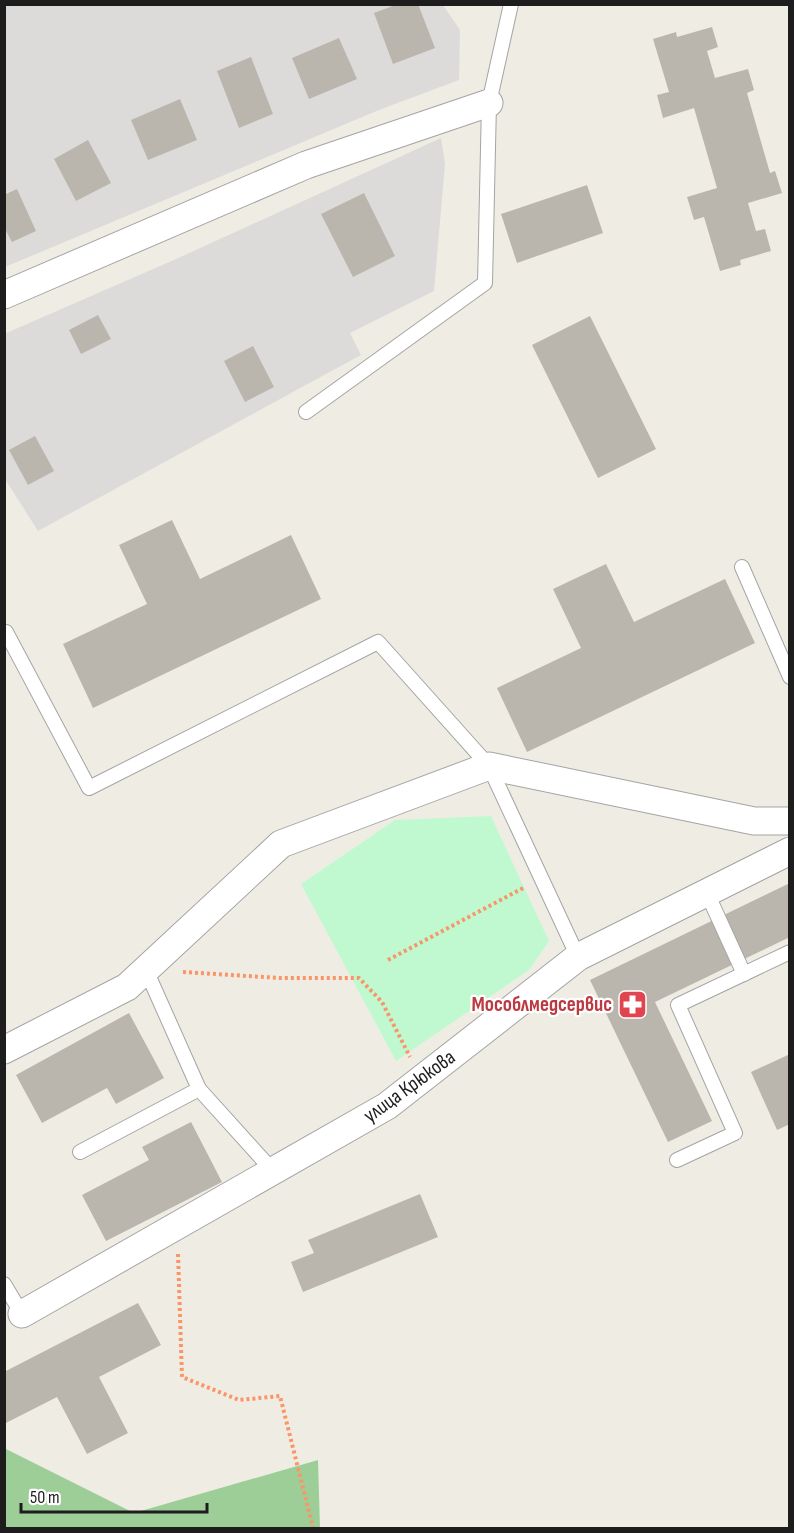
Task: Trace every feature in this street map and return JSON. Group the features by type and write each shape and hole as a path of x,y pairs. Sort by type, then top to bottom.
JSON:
{"street":[{"path":"4,295 306,165 489,103"},
{"path":"4,1050 127,987 280,844 489,766 754,821 789,821"},
{"name":"улица Крюкова","path":"22,1314 387,1106 578,957 789,851"}],"lane":[{"path":"306,412 485,283 489,103 511,4"},
{"path":"742,567 789,677"},
{"path":"6,632 89,788 378,642 489,766 578,957"},
{"path":"706,893 744,974"},
{"path":"677,1160 735,1133 678,1005 789,952"},
{"path":"146,970 199,1089 273,1171"},
{"path":"80,1152 199,1089"},
{"path":"4,1284 22,1314"}],"path":[{"path":"388,960 541,878"},
{"path":"146,970 280,978 359,978 382,1002 422,1079"},
{"path":"177,1226 182,1377 239,1400 280,1396 313,1528"}],"shaded area":[{"path":"5,5 443,5 460,30 459,80 379,110 5,267"},
{"path":"441,138 445,164 434,291 350,333 361,355 38,531 5,479 4,334 176,259"}],"green space":[{"path":"491,816 549,941 529,970 396,1061 301,884 395,820"},
{"path":"4,1448 134,1513 318,1460 320,1528 5,1528"}],"building":[{"path":"398,4 418,4 435,48 393,64 374,13"},
{"path":"712,27 718,47 707,51 715,78 748,69 754,90 747,93 770,173 775,171 782,193 748,203 756,231 765,229 771,251 740,260 741,265 720,271 704,217 694,220 687,197 717,188 694,108 663,118 657,95 669,92 653,39 676,32 677,37"},
{"path":"339,38 357,79 309,99 292,58"},
{"path":"251,57 273,114 239,128 217,71"},
{"path":"180,99 197,140 148,160 131,120"},
{"path":"88,140 111,183 76,201 54,159"},
{"path":"587,185 603,233 517,263 501,214"},
{"path":"17,189 36,231 12,242 4,227 4,195"},
{"path":"364,193 395,256 353,277 321,214"},
{"path":"98,315 111,339 81,354 69,330"},
{"path":"590,316 656,449 598,478 532,345"},
{"path":"253,346 274,387 245,402 224,361"},
{"path":"35,436 54,471 28,485 9,450"},
{"path":"172,520 200,579 291,535 321,599 93,708 63,644 147,604 119,545"},
{"path":"606,564 634,622 725,579 755,643 527,752 497,688 581,648 553,589"},
{"path":"790,883 790,937 655,1002 712,1121 668,1142 590,980"},
{"path":"129,1013 164,1078 116,1104 107,1088 42,1123 16,1075"},
{"path":"790,1054 790,1124 777,1130 751,1072"},
{"path":"191,1122 222,1182 106,1241 82,1195 149,1160 142,1147"},
{"path":"420,1194 438,1237 303,1292 291,1262 314,1253 308,1240"},
{"path":"138,1303 161,1345 99,1377 128,1433 87,1454 57,1397 4,1424 4,1372"}],"place":[{"name":"Мособлмедсервис","path":"633,1004"}]}
